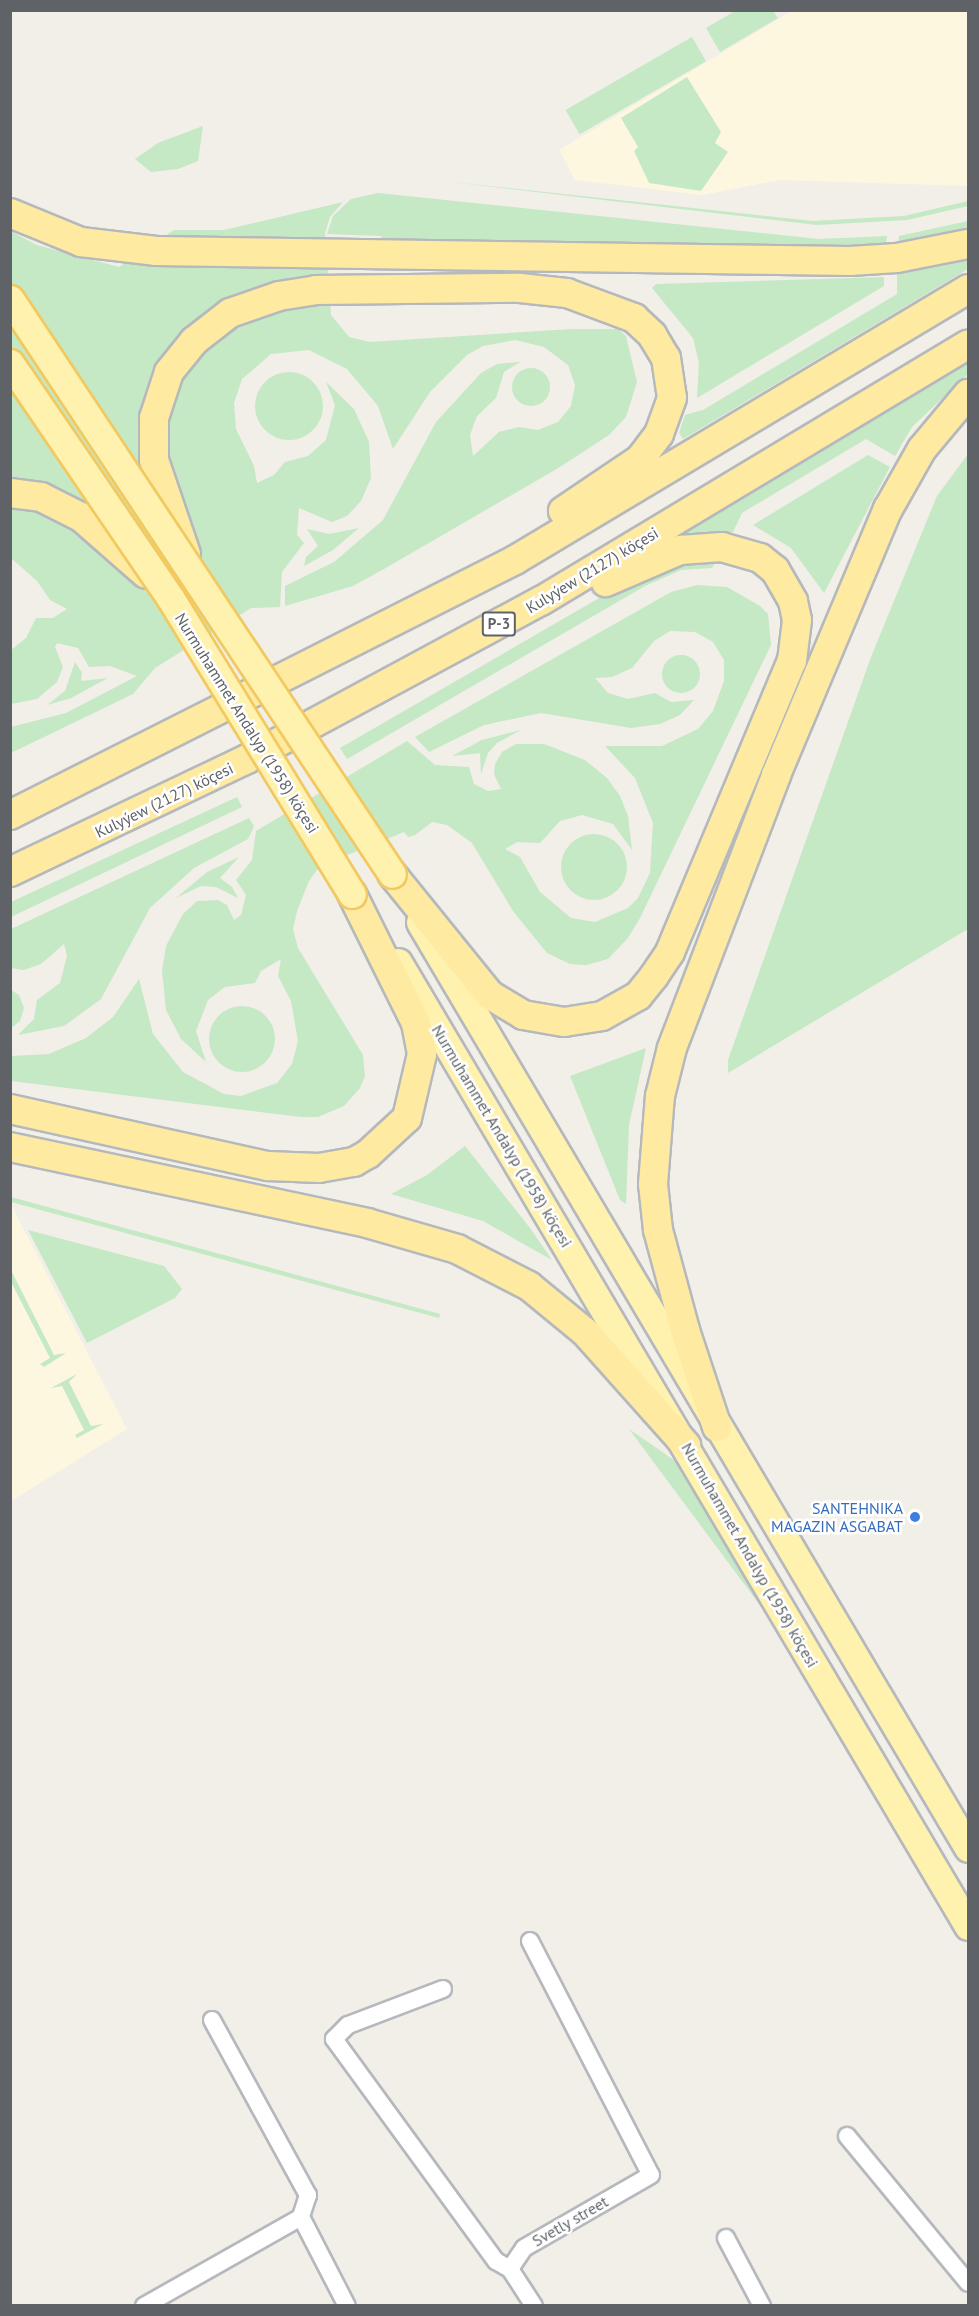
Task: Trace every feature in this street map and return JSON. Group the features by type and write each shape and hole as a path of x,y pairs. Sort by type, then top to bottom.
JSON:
{"highway":[{"path":"10,213 81,242 122,248 850,261 897,258 969,244"},
{"path":"196,579 170,513 154,460 154,418 169,372 194,341 230,313 279,296 363,287 520,288 567,293 634,318 652,335 666,358 672,398 659,434 640,459 553,518 514,561"},
{"path":"10,815 49,798 514,561 969,289"},
{"name":"Kulyýew (2127) köçesi","path":"10,872 247,759 541,602 969,344"},
{"path":"717,1427 658,1230 653,1172 660,1096 672,1047 772,785 888,508 922,449 969,394"},
{"path":"10,493 41,497 81,517 124,551 171,599"},
{"path":"392,874 490,995 523,1015 564,1022 602,1016 638,996 670,952 792,661 797,630 794,601 785,581 760,558 741,550 702,546 680,550 638,566 580,595 541,602"},
{"path":"10,804 49,798"},
{"path":"10,893 45,878 79,841"},
{"path":"10,1109 268,1166 320,1168 354,1162 368,1154 407,1118 422,1054 416,1023 352,894"},
{"path":"10,1147 368,1223 457,1249 529,1286 585,1332 686,1444"}],"main road":[{"name":"Nurmuhammet Andalyp (1958) köçesi","path":"10,299 392,874 717,1427 969,1848"},
{"name":"Nurmuhammet Andalyp (1958) köçesi","path":"10,363 171,599 352,894 404,971 686,1444 969,1926"}],"street":[{"name":"Svetly street","path":"510,2269 524,2248 586,2209 646,2181 651,2175 650,2167 530,1941"},
{"path":"443,1989 348,2025 334,2039 496,2260 510,2269 534,2306"},
{"path":"144,2306 301,2217 308,2195 212,2020"},
{"path":"847,2136 969,2283"},
{"path":"301,2217 347,2306"},
{"path":"726,2238 762,2306"}],"shaded area":[{"path":"792,11 968,11 968,186 780,180 703,195 575,180 559,150"},
{"path":"10,1203 127,1429 11,1501 10,1500"}],"green space":[{"path":"735,11 773,11 778,18 720,52 706,28"},
{"path":"692,37 706,61 580,134 566,110"},
{"path":"687,77 721,132 715,143 728,152 701,191 649,183 634,151 638,147 621,118"},
{"path":"203,126 198,161 178,169 151,172 135,159 158,143"},
{"path":"443,181 813,221 904,216 968,201 968,206 907,220 817,225"},
{"path":"378,193 819,239 887,236 886,246 817,248 383,241 381,236 327,234 333,216 351,199"},
{"path":"343,202 330,217 325,233 331,315 349,337 370,342 572,329 618,329 626,336 637,382 626,417 609,435 560,467 384,569 353,586 285,606 285,586 334,562 383,520 436,422 481,373 497,364 520,362 504,372 496,398 477,416 470,435 473,456 499,432 519,427 538,430 558,422 571,406 575,385 568,365 544,347 515,340 483,346 467,355 430,392 393,449 378,406 347,369 309,350 271,354 242,379 234,403 236,429 254,466 257,483 274,475 285,462 308,456 326,440 335,405 326,382 354,409 369,442 371,478 361,501 347,516 332,522 299,508 297,535 304,543 282,572 280,607 251,608 155,668 133,694 11,753 11,727 66,713 137,676 110,666 89,667 78,648 57,643 55,647 63,667 57,682 37,699 11,704 11,650 26,638 36,618 53,618 67,609 50,600 37,581 11,558 10,231 37,245 119,267 174,230 224,230"},
{"path":"968,221 968,233 898,246 899,236"},
{"path":"968,257 968,269 683,439 679,433 685,415 703,410 897,294 897,267"},
{"path":"884,277 884,286 697,398 699,363 693,338 652,288 656,284"},
{"path":"968,362 968,374 912,427 895,456 866,439 742,513 733,532 682,535"},
{"path":"531,368 545,373 550,387 545,401 531,406 517,401 512,387 517,373"},
{"path":"289,372 302,375 313,382 320,393 323,406 320,419 313,430 302,437 289,440 276,437 265,430 258,419 255,406 258,393 265,382 276,375"},
{"path":"968,454 968,929 728,1073 728,1060 871,657 937,496"},
{"path":"868,455 890,467 824,593 791,548 753,525"},
{"path":"359,528 333,550 304,566 306,557 318,546 307,529 329,534"},
{"path":"718,559 712,568 681,570 645,586 347,759 340,748 639,575 659,566"},
{"path":"697,585 727,587 760,606 768,614 771,645 640,918 628,938 608,959 586,965 570,964 547,953 513,911 472,843 447,825 432,822 415,835 408,837 404,832 320,866 309,881 297,911 293,929 298,948 363,1055 365,1076 360,1088 344,1106 318,1117 301,1117 11,1081 11,1056 49,1054 86,1038 113,1017 139,979 153,1034 183,1072 224,1094 241,1096 277,1083 292,1064 298,1041 291,1001 278,976 281,959 261,971 255,983 225,987 208,1000 196,1031 206,1062 181,1039 166,1010 162,971 166,946 183,914 197,901 218,900 227,905 234,920 241,915 246,895 236,880 252,860 256,831 407,741 435,765 469,767 474,784 488,791 501,789 494,774 495,764 502,752 516,744 544,744 585,760 607,778 620,796 628,816 632,850 613,824 582,815 560,821 540,843 517,842 505,849 520,857 540,892 571,918 595,922 628,908 638,898 650,873 653,823 635,778 605,746 662,746 698,729 713,711 724,681 724,660 713,642 695,632 670,631 654,641 632,668 612,677 595,678 608,693 628,699 655,693 671,702 694,700 680,715 660,724 631,728 541,713 484,725 429,752 415,737 671,592"},
{"path":"681,655 695,660 700,674 695,688 681,693 667,688 662,674 667,660"},
{"path":"75,662 82,673 81,681 108,678 71,698 47,705 65,691"},
{"path":"521,730 497,743 488,753 481,774 480,753 452,756 482,740"},
{"path":"237,797 242,807 11,917 11,902"},
{"path":"249,818 254,826 248,839 194,868 150,908 101,999 64,1026 18,1035 34,1019 37,1000 60,983 67,956 64,944 41,964 24,970 11,968 11,929"},
{"path":"594,834 607,837 617,844 624,854 627,867 624,880 617,890 607,897 594,900 581,897 571,890 564,880 561,867 564,854 571,844 581,837"},
{"path":"239,857 220,878 232,887 238,898 216,887 201,886 176,898 207,872"},
{"path":"11,990 19,995 24,1008 20,1021 11,1028"},
{"path":"242,1006 254,1009 265,1016 272,1027 275,1039 272,1051 265,1062 254,1069 242,1072 230,1069 219,1062 212,1051 209,1039 212,1027 219,1016 230,1009"},
{"path":"646,1048 629,1125 626,1204 620,1200 570,1076"},
{"path":"465,1146 530,1228 552,1260 483,1221 391,1194 427,1175"},
{"path":"11,1197 440,1314 439,1318 11,1202"},
{"path":"28,1230 164,1266 182,1289 175,1298 87,1343"},
{"path":"11,1270 54,1355 66,1353 44,1367 40,1364 50,1358 11,1282"},
{"path":"77,1374 69,1382 91,1426 103,1424 77,1438 75,1435 84,1430 62,1386 51,1388"},
{"path":"629,1429 684,1467 763,1602 762,1608"}],"place":[{"name":"SANTEHNIKA MAGAZIN ASGABAT","path":"915,1517"}]}
